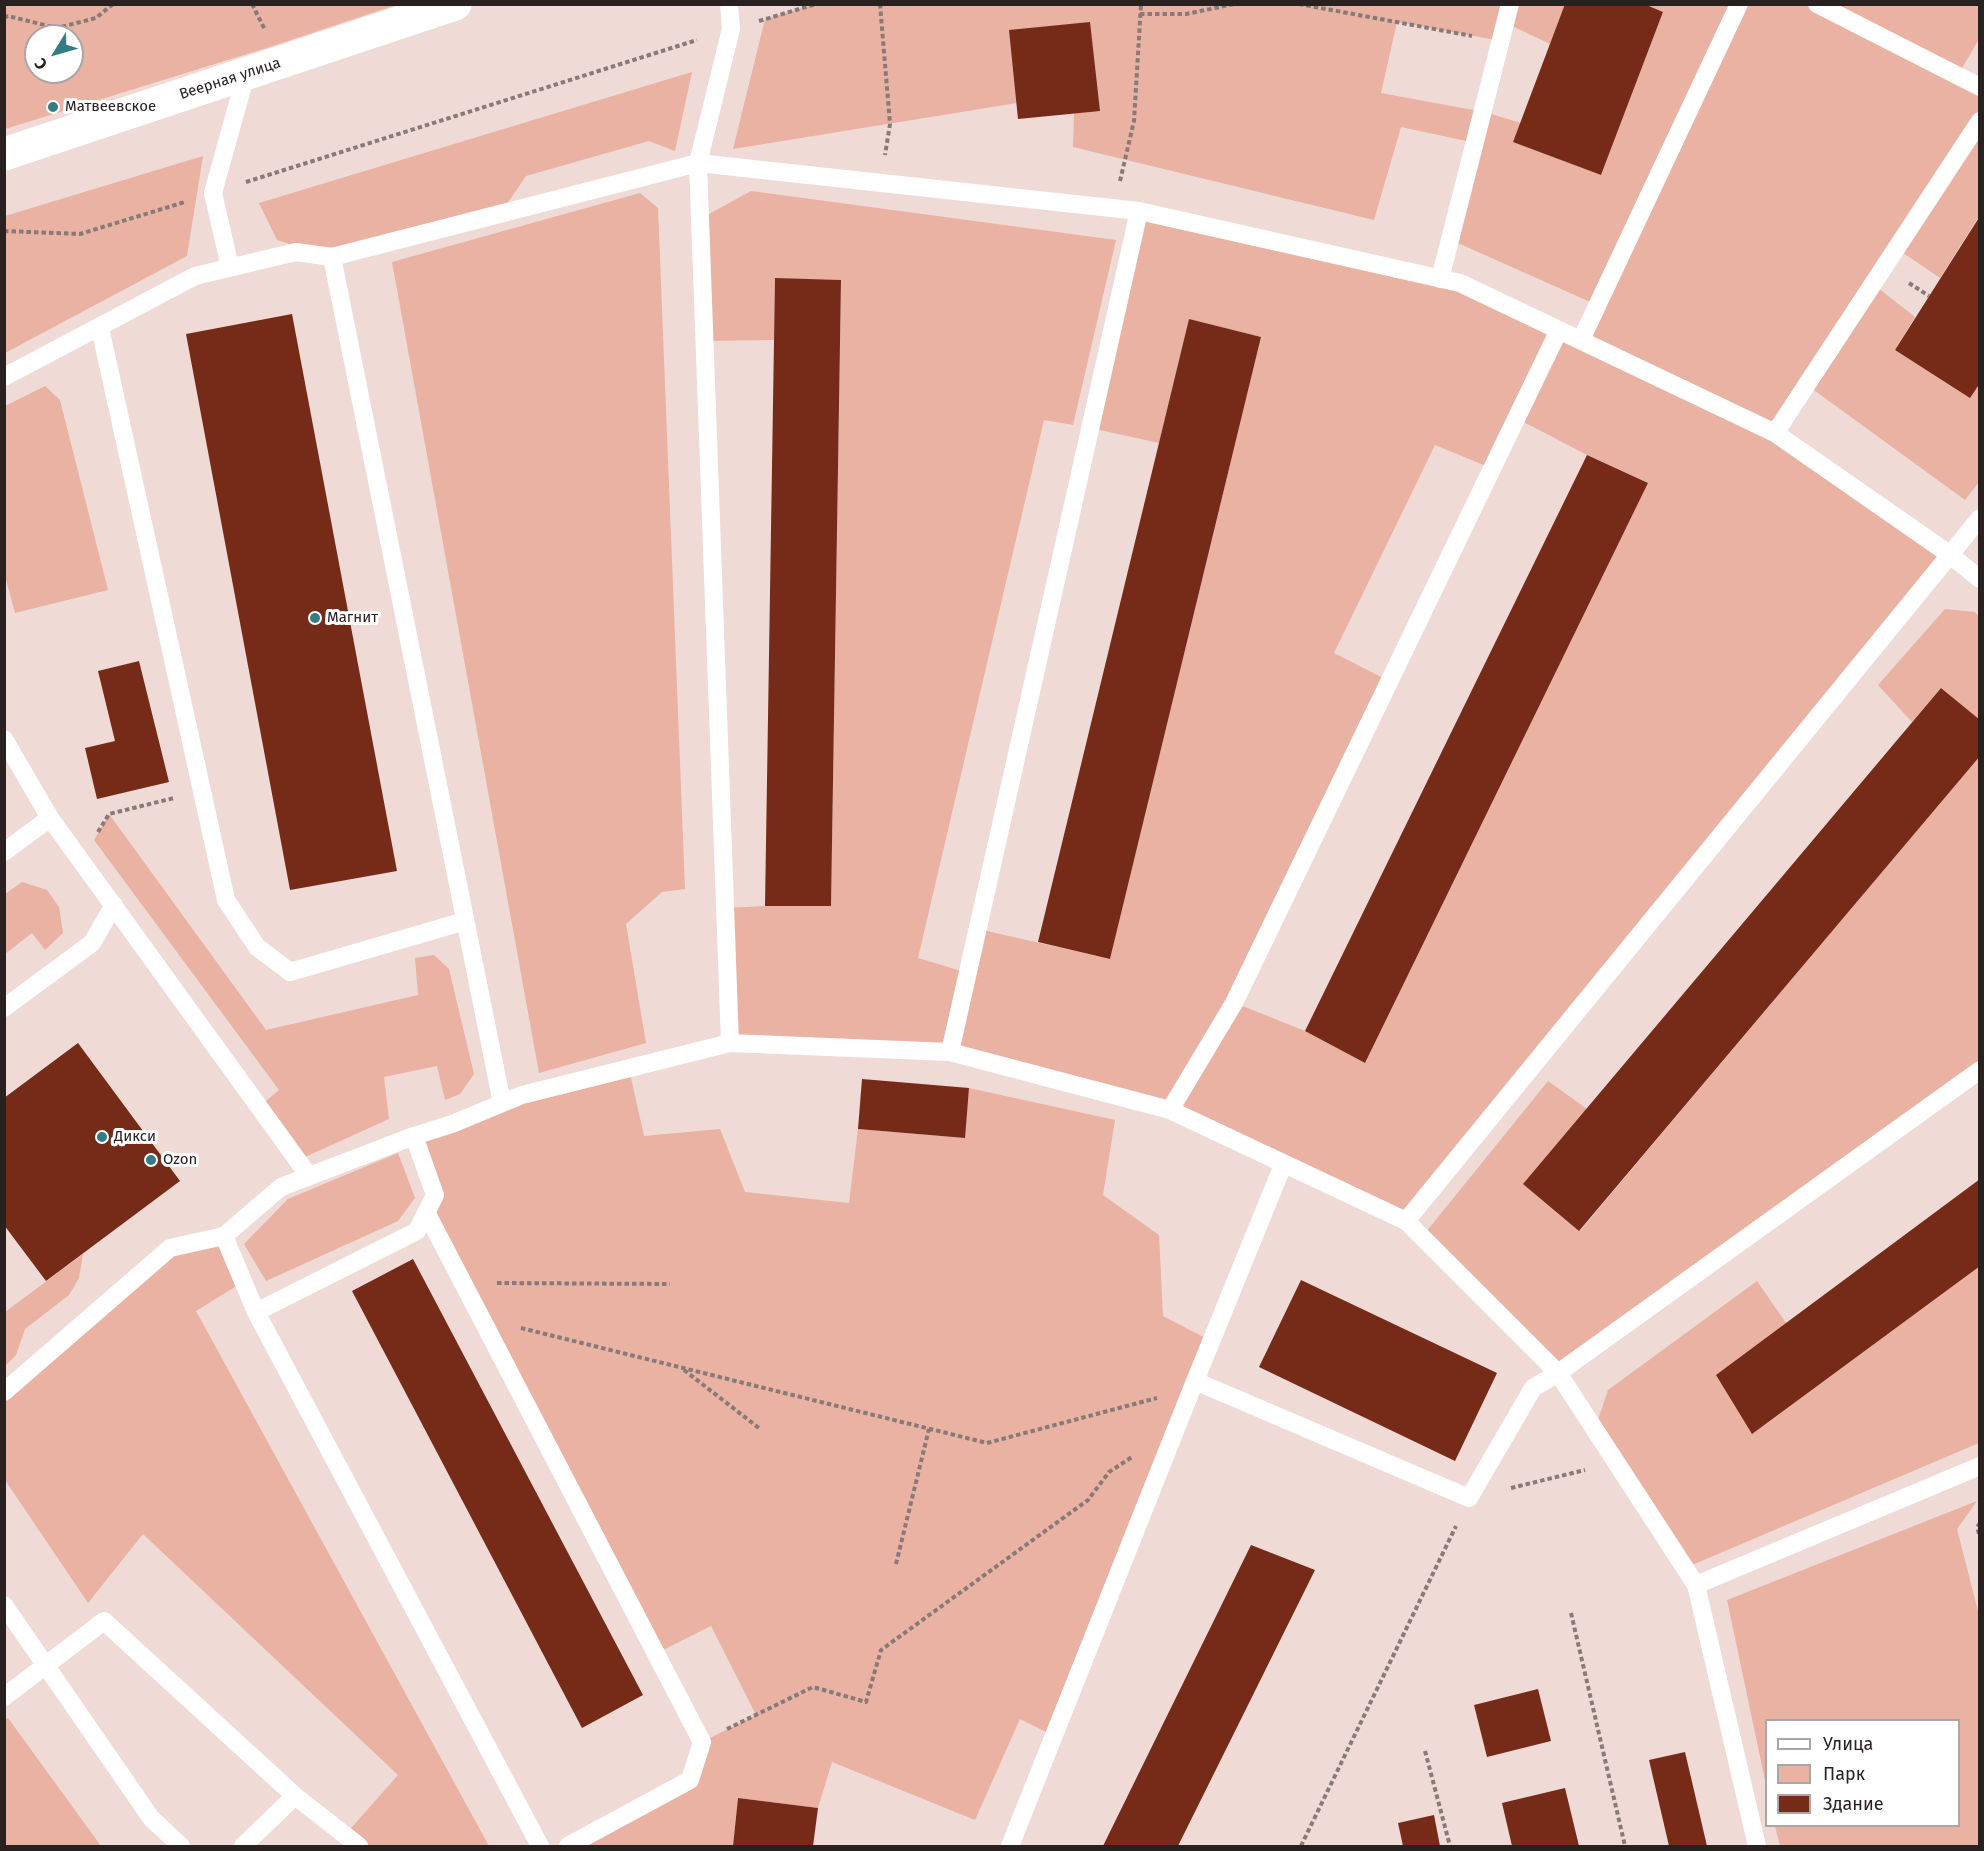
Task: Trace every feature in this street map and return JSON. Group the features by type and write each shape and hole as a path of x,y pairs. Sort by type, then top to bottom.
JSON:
{"street":[{"name":"Веерная улица","path":"4,154 455,4"}],"lane":[{"path":"729,4 732,29 698,163 730,1043"},
{"path":"1440,279 1510,4"},
{"path":"1581,340 1739,4"},
{"path":"1816,4 1980,87"},
{"path":"230,267 213,193 246,74"},
{"path":"1775,432 1980,121"},
{"path":"4,377 195,276 296,252 332,257 698,163 1139,211 1460,283 1775,432 1949,554 1980,579"},
{"path":"950,1052 1139,211"},
{"path":"332,257 501,1103"},
{"path":"99,328 226,900 257,947 290,972 465,921"},
{"path":"1170,1110 1234,1003 1559,330"},
{"path":"1406,1221 1980,518"},
{"path":"4,739 50,818 309,1176"},
{"path":"4,852 50,818"},
{"path":"4,1008 92,943 114,905"},
{"path":"4,1392 170,1248 224,1236 281,1187 414,1136 452,1124 522,1095 730,1043 950,1052 1170,1110 1406,1221 1558,1373 1696,1585 1757,1846"},
{"path":"1194,1385 1469,1498 1533,1389 1980,1070"},
{"path":"256,1312 417,1231 435,1195 414,1136"},
{"path":"1010,1846 1283,1165"},
{"path":"426,1212 702,1742 690,1780 568,1846"},
{"path":"224,1236 256,1312 540,1846"},
{"path":"1696,1585 1980,1466"},
{"path":"4,1605 151,1818 181,1846"},
{"path":"4,1697 104,1621 295,1796 359,1846"},
{"path":"243,1846 295,1796"}],"path":[{"path":"4,18 8,16 57,28 96,18 113,4"},
{"path":"4,231 80,234 816,4"},
{"path":"880,4 890,124 880,183"},
{"path":"1114,208 1134,120 1141,4"},
{"path":"1140,14 1186,14 1234,4"},
{"path":"1299,4 1501,41"},
{"path":"77,854 94,840 109,814 202,791"},
{"path":"464,1283 670,1284"},
{"path":"482,1319 987,1443 1194,1385"},
{"path":"681,1368 759,1428"},
{"path":"702,1742 813,1687 866,1702 881,1650 1089,1500 1109,1472 1178,1425"},
{"path":"896,1564 929,1428"},
{"path":"1301,1846 1469,1498 1616,1462"},
{"path":"1980,1523 1977,1527 1980,1538"},
{"path":"1571,1613 1625,1846"},
{"path":"1425,1752 1450,1846"}],"green space":[{"path":"5,4 396,4 273,46 5,129"},
{"path":"816,4 1565,5 1550,44 1506,23 1501,41 1397,22 1381,93 1484,112 1521,123 1514,142 1601,175 1663,12 1644,5 1979,5 1979,39 1958,75 1979,87 1979,216 1940,278 1896,248 1873,284 1915,317 1895,350 1970,397 1979,383 1979,482 1965,500 1807,385 1776,432 1949,554 1406,1221 1170,1110 950,1052 730,1043 725,908 831,906 841,280 775,279 774,340 705,341 700,219 751,191 1116,240 1073,425 1044,420 918,958 968,973 978,929 1110,959 1261,337 1189,320 1159,443 1091,428 1139,211 1460,283 1581,340 1597,305 1451,240 1475,143 1401,127 1374,220 1073,147 1074,113 1017,103 733,149 765,19","holes":["1516,418 1587,455 1648,483 1365,1063 1305,1031 1235,1003 1389,681 1334,653 1435,445 1491,468"]},
{"path":"692,72 675,151 649,141 526,176 500,214 332,257 277,240 259,203"},
{"path":"203,156 187,256 5,353 5,216"},
{"path":"640,193 658,208 685,889 662,892 626,924 646,1043 539,1073 392,262"},
{"path":"45,386 60,400 108,590 15,613 4,572 5,406"},
{"path":"1945,609 1975,612 1979,617 1979,720 1941,688 1912,722 1878,685"},
{"path":"1979,756 1979,1070 1558,1373 1422,1237 1548,1081 1587,1109 1524,1184 1580,1231"},
{"path":"109,814 266,1030 418,995 415,958 434,955 449,969 474,1074 460,1094 445,1100 437,1066 384,1077 389,1119 296,1161 259,1107 279,1090 94,840"},
{"path":"22,882 47,890 59,907 63,933 45,950 32,933 5,954 5,894"},
{"path":"629,1069 644,1136 720,1129 745,1192 849,1203 858,1129 964,1138 969,1088 1115,1120 1103,1195 1159,1235 1163,1316 1211,1341 1054,1736 1020,1719 975,1820 832,1762 818,1808 738,1798 733,1846 568,1846 690,1780 702,1742 756,1715 711,1626 657,1653 426,1212 435,1195 414,1136"},
{"path":"398,1153 415,1198 398,1221 266,1281 244,1244 288,1199"},
{"path":"224,1236 243,1282 196,1311 489,1846 359,1846 345,1835 398,1775 143,1534 88,1603 5,1480 4,1392 170,1248"},
{"path":"83,1254 79,1278 69,1295 25,1329 16,1355 5,1366 5,1312"},
{"path":"1979,1266 1979,1443 1685,1568 1595,1429 1608,1390 1757,1281 1786,1323"},
{"path":"1977,1501 1957,1529 1979,1615 1979,1846 1780,1846 1775,1827 1960,1827 1960,1719 1765,1719 1765,1780 1727,1600"},
{"path":"8,1718 101,1846 5,1846 4,1721"}],"building":[{"path":"1565,4 1644,4 1663,12 1601,175 1513,142"},
{"path":"1090,22 1100,111 1018,119 1009,30"},
{"path":"1980,216 1980,383 1970,398 1895,350"},
{"path":"775,278 841,280 831,906 765,906"},
{"path":"292,314 397,871 290,890 186,334"},
{"path":"1189,319 1261,337 1110,959 1038,942"},
{"path":"1587,455 1648,483 1365,1063 1305,1031"},
{"path":"139,661 169,782 97,799 85,748 115,741 98,671"},
{"path":"1941,688 1980,720 1980,756 1579,1231 1523,1184"},
{"path":"78,1043 180,1181 46,1281 4,1225 4,1098"},
{"path":"862,1079 969,1088 965,1138 858,1129"},
{"path":"1980,1179 1980,1266 1752,1434 1716,1375"},
{"path":"413,1259 643,1695 582,1728 352,1291"},
{"path":"1301,1280 1497,1373 1455,1461 1259,1367"},
{"path":"1251,1545 1315,1570 1178,1846 1103,1846"},
{"path":"1538,1689 1551,1741 1487,1757 1474,1705"},
{"path":"1685,1752 1707,1846 1669,1846 1649,1760"},
{"path":"1565,1788 1579,1846 1512,1846 1502,1803"},
{"path":"738,1798 818,1808 813,1846 733,1846"},
{"path":"1434,1815 1440,1846 1403,1846 1398,1823"}],"place":[{"name":"Матвеевское","path":"53,107"},
{"name":"Магнит","path":"315,618"},
{"name":"Дикси","path":"102,1137"},
{"name":"Ozon","path":"151,1160"}]}
